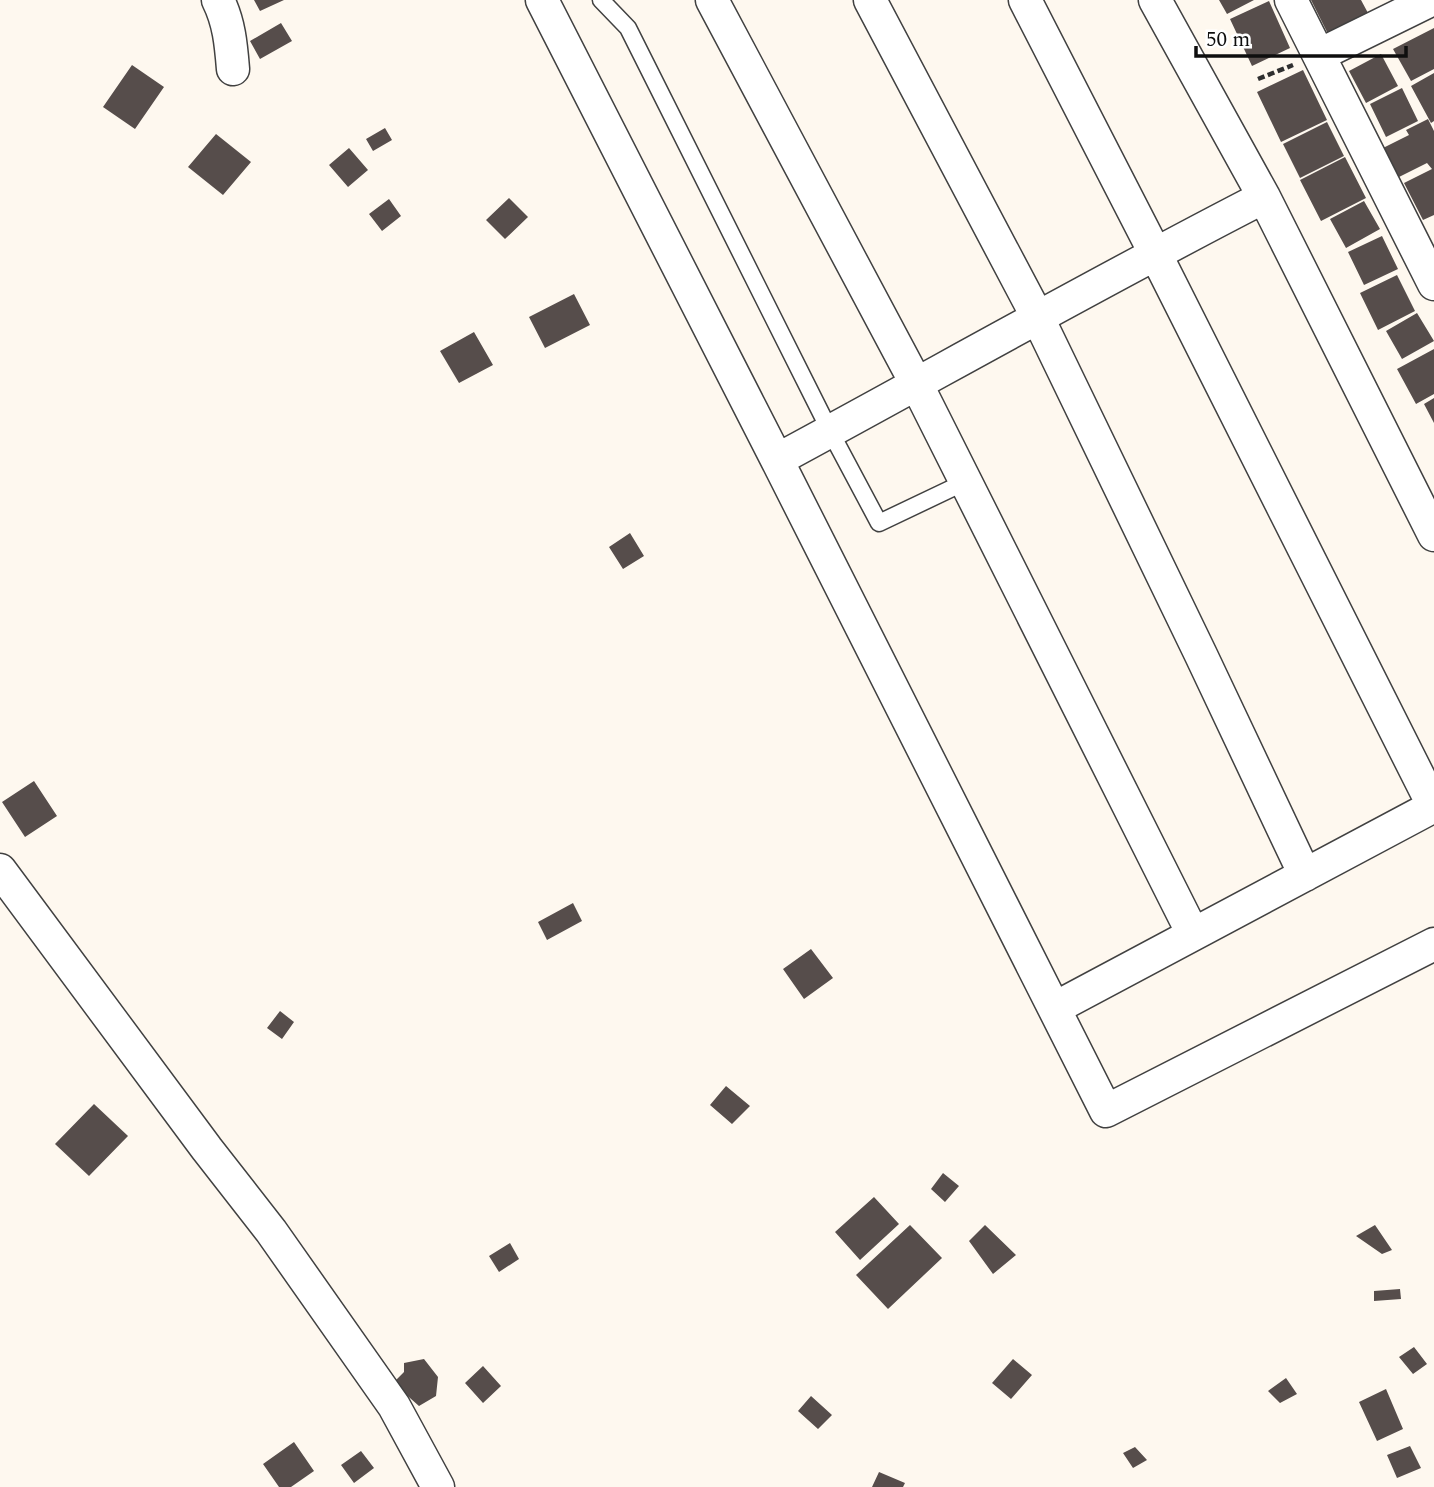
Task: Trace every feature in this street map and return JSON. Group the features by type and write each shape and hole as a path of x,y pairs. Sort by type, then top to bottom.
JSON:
{"street":[{"path":"218,0 229,32 233,69"},
{"path":"542,0 1106,1111 1434,944"},
{"path":"712,0 917,385 1193,934"},
{"path":"870,0 1038,318 1305,875"},
{"path":"1025,0 1434,806 1055,1008"},
{"path":"1155,0 1265,197 1434,535"},
{"path":"1292,0 1434,284"},
{"path":"1319,55 1431,0"},
{"path":"777,460 1155,253 1265,197"},
{"path":"0,870 271,1231 394,1406 438,1487"}],"lane":[{"path":"601,0 628,28 879,523 965,482"}],"building":[{"path":"254,0 284,0 260,11"},
{"path":"1219,0 1254,0 1227,14"},
{"path":"1311,0 1361,0 1368,13 1328,34"},
{"path":"1269,1 1290,48 1252,66 1230,19"},
{"path":"281,23 292,41 260,59 250,41"},
{"path":"1434,28 1434,69 1411,81 1393,49"},
{"path":"1381,54 1398,86 1366,103 1349,71"},
{"path":"132,65 164,87 135,129 103,107"},
{"path":"1303,70 1327,120 1281,142 1257,92"},
{"path":"1434,73 1434,121 1431,123 1411,86"},
{"path":"1402,88 1418,121 1386,137 1370,104"},
{"path":"1428,119 1434,131 1434,215 1423,220 1404,183 1432,169 1427,163 1397,178 1381,149 1409,135 1406,130"},
{"path":"1327,122 1344,156 1300,178 1283,144"},
{"path":"385,128 392,140 373,151 366,139"},
{"path":"216,134 251,162 223,195 188,167"},
{"path":"349,148 368,170 348,187 329,165"},
{"path":"1345,157 1366,198 1321,221 1300,180"},
{"path":"509,198 528,217 505,239 486,220"},
{"path":"389,199 401,216 382,231 369,214"},
{"path":"1364,201 1380,229 1346,248 1330,219"},
{"path":"1382,236 1398,269 1364,285 1348,252"},
{"path":"1397,275 1415,311 1378,330 1360,293"},
{"path":"574,294 590,325 545,348 529,317"},
{"path":"1417,313 1434,341 1402,359 1386,331"},
{"path":"474,332 493,365 459,383 440,351"},
{"path":"1434,349 1434,394 1416,404 1397,369"},
{"path":"1434,398 1434,423 1424,404"},
{"path":"630,533 644,556 623,569 609,547"},
{"path":"34,781 57,816 25,837 2,802"},
{"path":"573,903 582,921 547,940 538,922"},
{"path":"811,949 833,978 804,999 783,969"},
{"path":"280,1011 294,1022 282,1039 267,1028"},
{"path":"726,1086 750,1106 732,1124 710,1105"},
{"path":"94,1104 128,1136 89,1176 55,1144"},
{"path":"943,1173 959,1186 945,1202 931,1189"},
{"path":"874,1197 899,1224 860,1260 835,1232"},
{"path":"910,1225 942,1258 888,1309 856,1275"},
{"path":"985,1225 1016,1255 993,1274 969,1241"},
{"path":"1375,1225 1392,1250 1382,1254 1356,1236"},
{"path":"510,1243 519,1259 499,1272 489,1256"},
{"path":"1400,1289 1401,1299 1374,1301 1374,1291"},
{"path":"1414,1347 1427,1364 1413,1374 1399,1357"},
{"path":"424,1359 438,1377 436,1396 419,1406 393,1383 404,1372 404,1363"},
{"path":"1013,1359 1032,1375 1011,1399 992,1383"},
{"path":"483,1366 501,1386 483,1403 465,1383"},
{"path":"1286,1378 1297,1394 1280,1403 1268,1391"},
{"path":"1386,1389 1403,1429 1377,1441 1359,1402"},
{"path":"811,1396 832,1415 818,1429 798,1411"},
{"path":"294,1442 314,1471 291,1487 279,1487 263,1464"},
{"path":"1410,1446 1421,1468 1397,1478 1387,1455"},
{"path":"1135,1447 1147,1460 1133,1468 1123,1453"},
{"path":"361,1451 374,1468 354,1483 341,1465"},
{"path":"879,1472 905,1483 903,1487 872,1487"}]}
